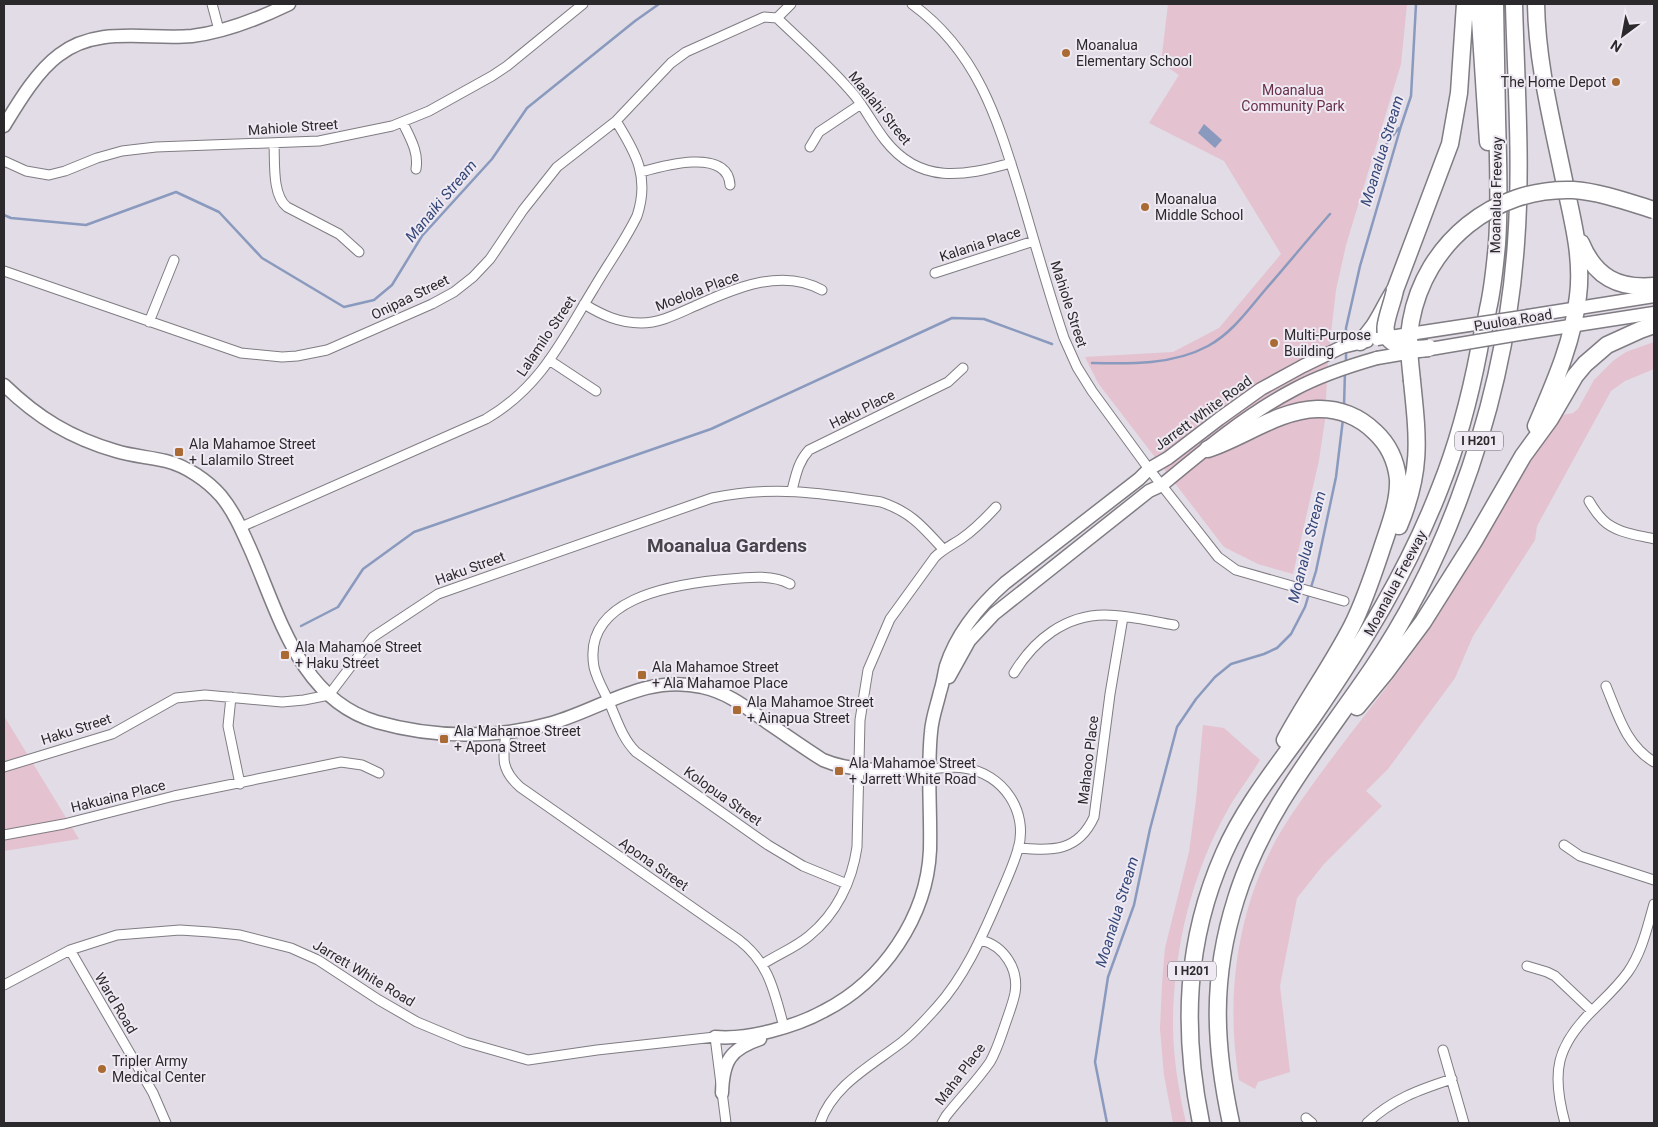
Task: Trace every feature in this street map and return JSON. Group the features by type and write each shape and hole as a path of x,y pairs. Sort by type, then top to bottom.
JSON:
{"highway":[{"path":"1429,348 1407,348 1383,338 1395,290 1450,144 1457,109 1465,4"},
{"path":"1479,4 1488,150 1488,233 1481,304 1479,351"},
{"name":"Moanalua Freeway","path":"1202,1123 1191,1062 1189,1030 1190,981 1198,933 1206,902 1223,856 1238,825 1262,785 1346,669 1379,616 1406,566 1429,516 1452,457 1470,395 1489,307 1498,224 1499,185 1495,4"},
{"name":"Moanalua Freeway","path":"1231,1123 1221,1071 1217,1007 1221,961 1231,915 1241,884 1260,840 1276,812 1300,773 1373,668 1406,613 1448,527 1480,437 1500,359 1510,298 1516,242 1518,178 1514,4"},
{"path":"1523,456 1558,373 1572,327 1576,309 1579,268 1571,212 1541,63 1536,4"},
{"path":"1238,825 1352,625 1393,541 1404,512 1414,483 1418,451 1409,332 1418,293 1437,256 1468,225 1494,208 1506,202 1534,194 1573,190 1601,194 1654,210"},
{"path":"1571,212 1584,251 1591,263 1603,275 1629,286 1654,286"},
{"path":"1360,342 1375,326 1383,308 1395,290"},
{"path":"1276,812 1423,622 1474,541 1523,456 1550,419 1585,364 1607,345 1654,325"},
{"path":"1208,449 1228,442 1282,417 1316,409 1344,412 1372,428 1383,440 1392,457 1398,477 1398,488 1394,508 1367,591"}],"street":[{"path":"212,4 220,30"},
{"path":"4,126 45,68 60,54 76,45 103,36 177,36 220,30 254,20 288,4"},
{"name":"Mahiole Street","path":"4,161 26,171 49,174 65,171 97,158 122,151 156,147 301,143 337,138 403,123 429,112 507,66 583,4"},
{"path":"777,18 791,4"},
{"name":"Mahiole Street","path":"912,4 946,35 969,66 996,117 1061,330 1077,367 1092,391 1149,469 1218,557 1236,570 1344,601"},
{"name":"Onipaa Street","path":"4,271 228,350 254,356 297,356 327,350 432,304 464,285 490,259 523,210 563,161 616,121 678,57 764,17 777,18"},
{"name":"Maalahi Street","path":"777,18 844,84 861,104 887,142 902,157 920,167 940,173 960,174 1011,163"},
{"path":"810,147 819,132 861,104"},
{"name":"Lalamilo Street","path":"241,527 486,418 507,406 526,390 549,360 637,216 641,199 641,172 635,154 616,121"},
{"path":"403,123 415,149 416,169"},
{"path":"274,144 277,192 281,201 287,208 339,234 359,252"},
{"path":"641,172 687,162 700,162 722,169 728,175 730,185"},
{"name":"Kalania Place","path":"935,273 1034,241"},
{"path":"149,322 174,260"},
{"name":"Moelola Place","path":"584,304 614,319 640,323 670,317 725,293 754,284 795,280 808,283 822,290"},
{"path":"1576,309 1654,296"},
{"name":"Jarrett White Road","path":"4,985 70,950 117,935 180,930 258,939 291,948 318,960 379,1000 417,1022 465,1042 528,1060 597,1050 715,1037 728,1030 782,1027 820,1014 856,990 878,970 904,934 920,899 930,851 931,730 946,666 954,646 972,616 986,600 1005,583 1139,479 1149,469 1261,389 1303,366 1342,347 1360,342 1576,309"},
{"name":"Puuloa Road","path":"1377,358 1429,348 1654,313"},
{"name":"Jarrett White Road","path":"941,690 969,641 994,614 1149,491 1162,485 1256,412 1295,389 1335,371 1377,358"},
{"path":"549,360 596,390"},
{"name":"Haku Place","path":"792,490 797,467 809,450 948,382 963,368"},
{"path":"4,385 34,412 65,432 118,452 167,461 194,473 220,494 234,513 241,527 291,645 310,676 339,703 368,719 442,734 506,733 552,723 609,702 640,688 681,684 704,687 726,695 822,760 857,770 964,768 980,772 996,781 1008,794 1017,810 1021,830 1018,848 981,940 955,983 938,1006 903,1041 858,1074 842,1089 827,1106 820,1123"},
{"name":"Haku Street","path":"4,767 112,734 176,698 205,695 282,702 329,695 373,637 438,594 712,498 740,492 792,490 881,502 893,506 912,517 943,549"},
{"path":"1589,501 1604,522 1617,529 1654,539"},
{"path":"763,964 809,936 832,911 847,884 857,847 857,770 860,720 868,670 890,619 925,569 943,549 960,540 980,524 996,507"},
{"name":"Kolopua Street","path":"790,584 782,580 768,578 686,584 656,591 622,606 610,616 600,629 594,651 596,675 624,737 636,752 768,845 803,866 847,884"},
{"path":"1014,673 1038,642 1065,624 1080,618 1096,616 1123,617 1174,625"},
{"name":"Mahaoo Place","path":"1018,848 1046,850 1062,848 1082,835 1094,816 1110,694 1123,617"},
{"path":"1606,686 1629,739 1642,753 1654,762"},
{"path":"231,697 228,726 240,784"},
{"name":"Apona Street","path":"506,733 503,758 510,776 520,787 739,940 753,952 763,964 773,986 782,1027"},
{"name":"Hakuaina Place","path":"4,835 64,824 174,796 341,762 362,764 379,773"},
{"path":"1564,845 1580,856 1654,880"},
{"path":"1565,1123 1557,1088 1561,1054 1572,1032 1621,981 1633,965 1641,949 1654,904"},
{"name":"Maha Place","path":"942,1123 990,1061 1014,999 1016,984 1010,962 991,942 981,940"},
{"name":"Ward Road","path":"70,950 153,1093 166,1123"},
{"path":"1527,966 1555,976 1592,1011"},
{"path":"722,1093 725,1072 731,1055 738,1048 782,1027"},
{"path":"715,1037 726,1123"},
{"path":"1443,1050 1464,1123"},
{"path":"1367,1123 1395,1101 1417,1090 1452,1080"}],"green space":[{"name":"Moanalua Community Park","path":"1168,4 1407,4 1401,64 1346,245 1336,290 1328,359 1325,420 1319,460 1293,574 1258,564 1224,547 1098,383 1085,357 1173,352 1219,328 1281,254 1224,161 1149,123 1179,75 1161,63"},
{"path":"1654,342 1654,369 1625,381 1611,391 1537,526 1535,540 1473,636 1455,678 1388,769 1366,791 1382,806 1324,864 1297,898 1280,986 1290,1072 1258,1082 1255,1089 1239,1080 1233,1012 1235,978 1247,910 1258,878 1273,847 1306,794 1433,623 1558,416 1573,413 1578,409 1594,380 1613,361 1626,352"},
{"path":"4,716 79,839 4,851"},
{"path":"1203,725 1224,728 1260,760 1231,804 1214,836 1203,861 1186,915 1176,970 1173,1026 1177,1075 1186,1123 1173,1123 1164,1075 1160,1029 1162,984 1165,948 1189,852"}],"water":[{"path":"1204,124 1222,140 1215,148 1198,133"}],"waterway":[{"name":"Manaiki Stream","path":"4,215 11,218 86,225 176,192 219,212 262,258 344,307 374,300 392,285 422,236 492,159 527,108 659,4"},
{"name":"Moanalua Stream","path":"1346,341 1346,328 1360,266 1411,96 1416,4"},
{"path":"1380,152 1399,128"},
{"path":"1092,363 1136,363 1166,360 1195,352 1217,341 1239,321 1330,214"},
{"path":"301,626 338,607 363,569 414,532 711,429 952,318 984,319 1052,344"},
{"name":"Moanalua Stream","path":"1346,351 1346,363"},
{"name":"Moanalua Stream","path":"1344,406 1345,371"},
{"name":"Moanalua Stream","path":"1107,1123 1095,1062 1108,977 1134,905 1150,829 1177,727 1196,699 1215,677 1231,664 1277,648 1291,634 1305,607 1316,571 1336,477 1343,419"}],"place":[{"name":"Moanalua Elementary School","path":"1066,53"},
{"name":"The Home Depot","path":"1616,82"},
{"name":"Moanalua Middle School","path":"1145,207"},
{"name":"Multi-Purpose Building","path":"1274,343"},
{"name":"Ala Mahamoe Street + Lalamilo Street","path":"179,452"},
{"name":"Ala Mahamoe Street + Haku Street","path":"285,655"},
{"name":"Ala Mahamoe Street + Ala Mahamoe Place","path":"642,675"},
{"name":"Ala Mahamoe Street + Ainapua Street","path":"737,710"},
{"name":"Ala Mahamoe Street + Apona Street","path":"444,739"},
{"name":"Ala Mahamoe Street + Jarrett White Road","path":"839,771"},
{"name":"Tripler Army Medical Center","path":"102,1069"}],"district":[{"name":"Moanalua Gardens","path":"727,545"}]}
